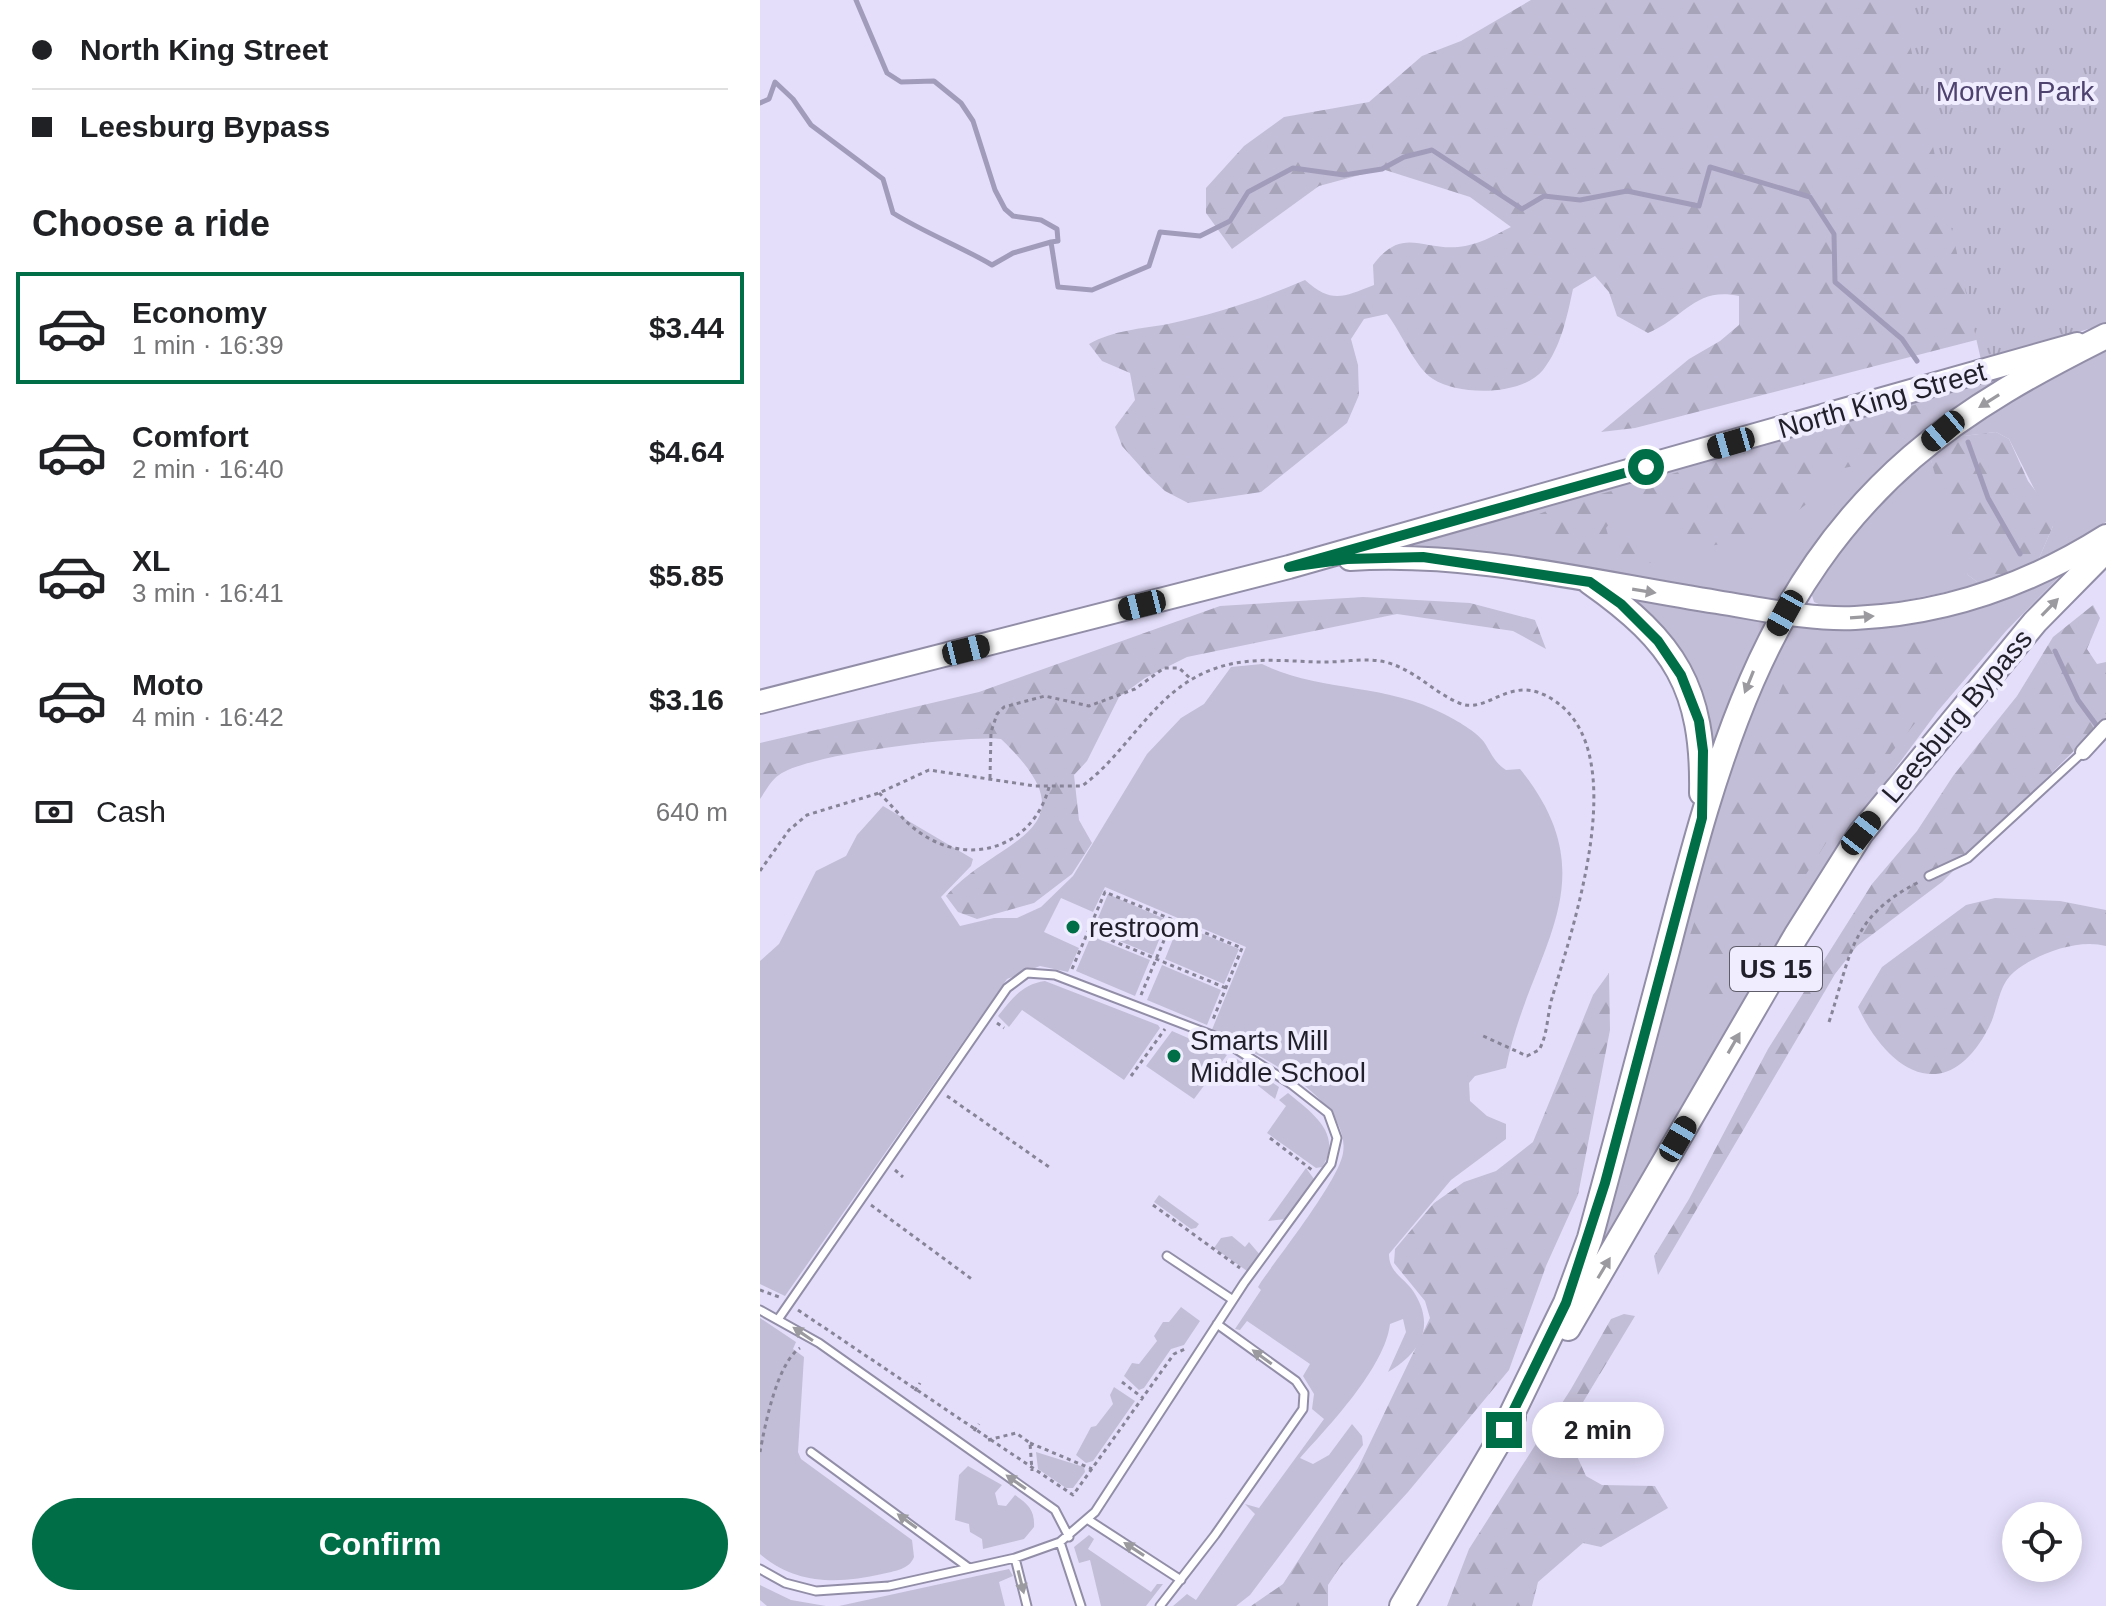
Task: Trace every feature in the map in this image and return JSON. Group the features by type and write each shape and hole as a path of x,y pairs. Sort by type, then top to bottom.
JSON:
{"highway":[{"name":"Leesburg Bypass","path":"1504,1430 1566,1303 1590,1238 1702,818 1757,662 1785,613 1839,532 1910,459 1990,400 2106,336"},
{"name":"Leesburg Bypass","path":"1402,1606 1504,1430 1608,1262 1796,936 1861,833 2035,622 2106,550"},
{"path":"1590,582 1644,625 1681,675 1699,721 1703,751 1702,818"}],"main road":[{"name":"North King Street","path":"760,702 1289,567 2106,336"},
{"name":"North King Street","path":"1289,567 1347,559 1423,557 1785,613 1854,618 1891,615 1976,598 2053,567 2106,536"}],"street":[{"path":"2083,752 2103,730"}],"lane":[{"path":"1929,876 1968,858 2083,752"},
{"path":"760,1569 785,1583 830,1592 889,1586 1015,1558 1069,1537 1087,1519 1250,1275 1331,1164 1337,1138 1328,1113 1291,1084 1207,1033 1068,980 1027,973 1007,988 779,1318"},
{"path":"1167,1256 1233,1300"},
{"path":"760,1310 779,1318 1055,1510 1069,1537"},
{"path":"1160,1606 1303,1409 1304,1393 1296,1381 1217,1324"},
{"path":"811,1452 969,1568"},
{"path":"1087,1519 1181,1580"},
{"path":"1060,1542 1081,1606"},
{"path":"1015,1558 1027,1606"}],"path":[{"path":"760,871 797,821 817,811 879,793 929,770 1049,787 1082,786 1156,707 1211,670 1242,662 1282,659 1383,662 1427,681 1459,703 1472,706 1508,690 1529,691 1557,702 1572,718 1589,747 1596,776 1583,891 1551,1001 1544,1042 1539,1050 1527,1056 1481,1035"},
{"path":"990,778 991,732 997,714 1017,701 1045,696 1089,706 1135,689 1164,668 1179,668 1192,680"},
{"path":"879,793 916,831 953,850 974,851 997,848 1017,837 1046,798 1049,787"},
{"path":"1829,1022 1850,950 1866,920 1894,897 1929,876"},
{"path":"1068,980 1105,892 1242,948 1207,1033"},
{"path":"1136,1006 1173,919"},
{"path":"1089,931 1226,988"},
{"path":"1131,1076 1172,1020"},
{"path":"1213,1083 1237,1049"},
{"path":"937,1089 1049,1167"},
{"path":"1270,1138 1322,1177"},
{"path":"862,1198 973,1280"},
{"path":"1153,1205 1250,1275"},
{"path":"760,1290 789,1303 1032,1471 1073,1495 1174,1354 1187,1348 1195,1336"},
{"path":"760,1452 767,1418 786,1366 800,1348"},
{"path":"1122,1382 1143,1398"},
{"path":"915,1391 920,1383"},
{"path":"974,1431 979,1424"},
{"path":"988,1440 1016,1433 1043,1451 1075,1459 1093,1470"},
{"path":"1030,1443 1032,1471"},
{"path":"1071,1454 1075,1459"}],"green space":[{"path":"1531,0 2106,0 1980,339 1635,428 1601,432 1689,359 1720,341 1739,325 1739,296 1724,294 1701,300 1648,333 1617,316 1609,292 1595,276 1573,289 1559,342 1543,370 1521,385 1490,391 1458,388 1433,379 1415,359 1387,314 1364,319 1351,339 1358,365 1359,395 1347,423 1261,492 1188,503 1165,491 1122,446 1115,427 1135,400 1130,373 1102,361 1089,344 1118,333 1221,311 1305,280 1323,293 1346,295 1374,285 1373,265 1393,246 1412,242 1445,247 1465,246 1511,227 1470,197 1382,169 1319,186 1232,249 1206,213 1206,188 1244,146 1284,117 1369,102 1422,56 1461,41"},
{"name":"Morven Park","path":"1900,0 2106,0 2106,324 1981,360"},
{"path":"2106,351 2106,522 2037,563 2053,526 2009,439 1996,432 1955,437 2007,401"},
{"path":"2002,378 1782,604 1377,549 1954,389"},
{"path":"1918,404 1929,415 1884,454 1859,464 1827,471 1813,488 1811,500 1797,511 1768,529 1736,541 1684,548 1629,499 1606,528 1608,535 1636,541 1651,551 1651,563 1569,555 1542,541 1532,527 1539,514 1562,505"},
{"path":"1996,432 2009,439 2028,481 2053,514 2053,526 2037,563 1980,584 1968,575 1960,562 1930,457 1955,437"},
{"path":"1930,457 1968,575 1980,584 1870,605 1828,606 1814,602 1810,589 1869,515"},
{"path":"2063,573 2006,631 1937,712 1838,846 1683,1104 1572,1307 1630,1121 1731,764 1755,697 1791,624 1861,629 1930,621 1976,607"},
{"path":"1626,594 1771,618 1714,762 1707,710 1690,668 1662,631"},
{"path":"1363,597 1470,603 1535,620 1546,649 1513,631 1397,614 1187,657 1145,678 1119,697 1087,761 1074,775 1079,820 1092,843 1072,874 1034,903 977,919 958,912 946,896 967,876 1012,845 1029,830 1040,814 1041,794 1029,770 1001,739 922,743 820,760 779,775 760,799 760,743 979,692 1220,606"},
{"path":"2093,605 2100,618 2087,649 2097,664 2106,662 2106,719 1942,882 1857,946 1835,974 1658,1275 1654,1256 1689,1199 1768,1049 1872,884 1917,831 1953,776 2017,696 2053,637"},
{"path":"1919,636 1946,658 1951,670 1945,686 1854,799 1761,945 1740,960 1700,958 1690,949 1689,938 1731,811 1794,657 1812,643"},
{"path":"1262,664 1306,679 1422,704 1471,730 1481,738 1502,767 1506,770 1520,769 1547,810 1560,847 1562,883 1556,917 1517,1026 1506,1068 1475,1076 1469,1083 1470,1101 1487,1116 1506,1124 1506,1139 1451,1180 1389,1254 1392,1266 1415,1294 1421,1307 1424,1329 1421,1339 1408,1357 1388,1372 1406,1332 1403,1319 1390,1324 1386,1341 1367,1377 1300,1458 1313,1464 1329,1455 1352,1424 1362,1436 1363,1445 1250,1595 1236,1606 1173,1606 1187,1594 1196,1600 1255,1514 1245,1504 1259,1508 1324,1419 1312,1409 1314,1394 1303,1376 1310,1364 1247,1321 1240,1330 1235,1329 1261,1290 1258,1287 1261,1282 1320,1199 1343,1153 1342,1133 1332,1114 1316,1096 1273,1064 1211,1032 1246,947 1105,887 1093,912 1061,898 1044,932 1079,948 1068,972 1040,966 1007,979 785,1296 760,1284 760,961 779,944 816,871 846,856 857,835 883,806 973,859 971,866 941,897 960,926 994,918 1017,918 1041,907 1073,876 1147,754 1181,718 1204,704 1231,667"},
{"path":"1108,894 1167,920 1153,955 1093,930"},
{"path":"1995,898 2060,901 2106,910 2106,946 2083,944 2058,949 2014,972 2001,991 1989,1027 1973,1052 1955,1068 1937,1074 1919,1072 1902,1064 1885,1049 1858,1007 1882,967 1966,905"},
{"path":"1179,924 1239,949 1224,984 1165,959"},
{"path":"1091,936 1150,960 1135,996 1076,971"},
{"path":"1162,965 1221,990 1207,1025 1147,1000"},
{"path":"1609,973 1610,1030 1578,1195 1546,1266 1509,1370 1408,1492 1340,1567 1328,1585 1328,1606 1251,1606 1283,1584 1358,1468 1430,1318 1425,1301 1394,1263 1395,1249 1434,1203 1464,1182 1496,1171 1533,1142 1593,995"},
{"path":"1701,976 1718,978 1728,986 1719,1005 1709,1006 1685,996 1686,983"},
{"path":"1045,981 1158,1025 1160,1028 1124,1080 1022,1010 1009,1027 998,1016 1024,989"},
{"path":"1172,1031 1227,1055 1194,1099 1146,1066"},
{"path":"1237,1059 1279,1087 1275,1099 1232,1065"},
{"path":"1288,1093 1315,1116 1327,1134 1328,1155 1322,1167 1316,1168 1267,1133 1286,1106 1279,1100"},
{"path":"1306,1168 1314,1179 1286,1219 1268,1221"},
{"path":"1159,1195 1199,1224 1196,1228 1191,1229 1154,1202"},
{"path":"1232,1236 1245,1247 1249,1242 1261,1256 1250,1273 1214,1248 1221,1238"},
{"path":"1181,1307 1200,1321 1184,1345 1171,1349 1144,1388 1139,1390 1124,1376 1132,1363 1139,1364 1157,1341 1154,1336 1163,1322 1169,1322"},
{"path":"1624,1314 1635,1316 1574,1417 1576,1454 1586,1476 1602,1485 1655,1486 1668,1508 1601,1547 1583,1543 1538,1582 1532,1606 1447,1606 1469,1549 1571,1389 1611,1319"},
{"path":"760,1318 796,1342 793,1349 804,1357 798,1452 801,1459 912,1540 914,1557 905,1567 866,1577 818,1579 788,1572 760,1554"},
{"path":"1114,1387 1135,1401 1093,1461 1086,1463 1076,1455 1091,1427 1096,1426 1113,1404 1110,1395"},
{"path":"1036,1452 1084,1467 1085,1472 1073,1488 1066,1488 1038,1469"},
{"path":"968,1466 1002,1485 995,1493 998,1505 1006,1506 1015,1495 1030,1508 1034,1527 1024,1539 983,1549 982,1539 970,1532 969,1524 955,1520 959,1475"},
{"path":"1089,1535 1094,1539 1088,1549 1151,1592 1157,1584 1163,1584 1146,1606 1101,1606 1090,1560 1079,1563 1074,1547"},
{"path":"1009,1569 1013,1576 999,1582 1005,1606 839,1606"},
{"path":"760,1585 791,1600 826,1606 767,1606 760,1600"}],"waterway":[{"path":"856,0 887,73 901,82 934,81 961,103 973,121 995,190 1005,209 1013,216 1041,220 1057,229 1058,241 1051,242"},
{"path":"760,103 769,99 775,82 793,99 811,125 883,179 893,213 905,220 992,265 1013,253 1051,242 1058,287 1092,290 1149,266 1160,232 1200,236 1230,221 1248,192 1293,168 1344,175 1382,169 1404,157 1432,150 1522,209 1544,196 1580,200 1627,191 1699,206 1710,167 1810,197 1834,234 1835,282 1902,339 1917,361"},
{"path":"1968,442 1988,498 2020,554"},
{"path":"2055,651 2078,700 2100,730"}],"place":[{"name":"restroom","path":"1073,927"},
{"name":"Smarts Mill Middle School","path":"1174,1056"}],"route":[{"path":"1504,1430 1566,1303 1590,1238 1702,818 1703,751 1699,721 1681,675 1658,641 1621,604 1590,582 1447,558 1375,557 1289,567 1646,467"}]}
